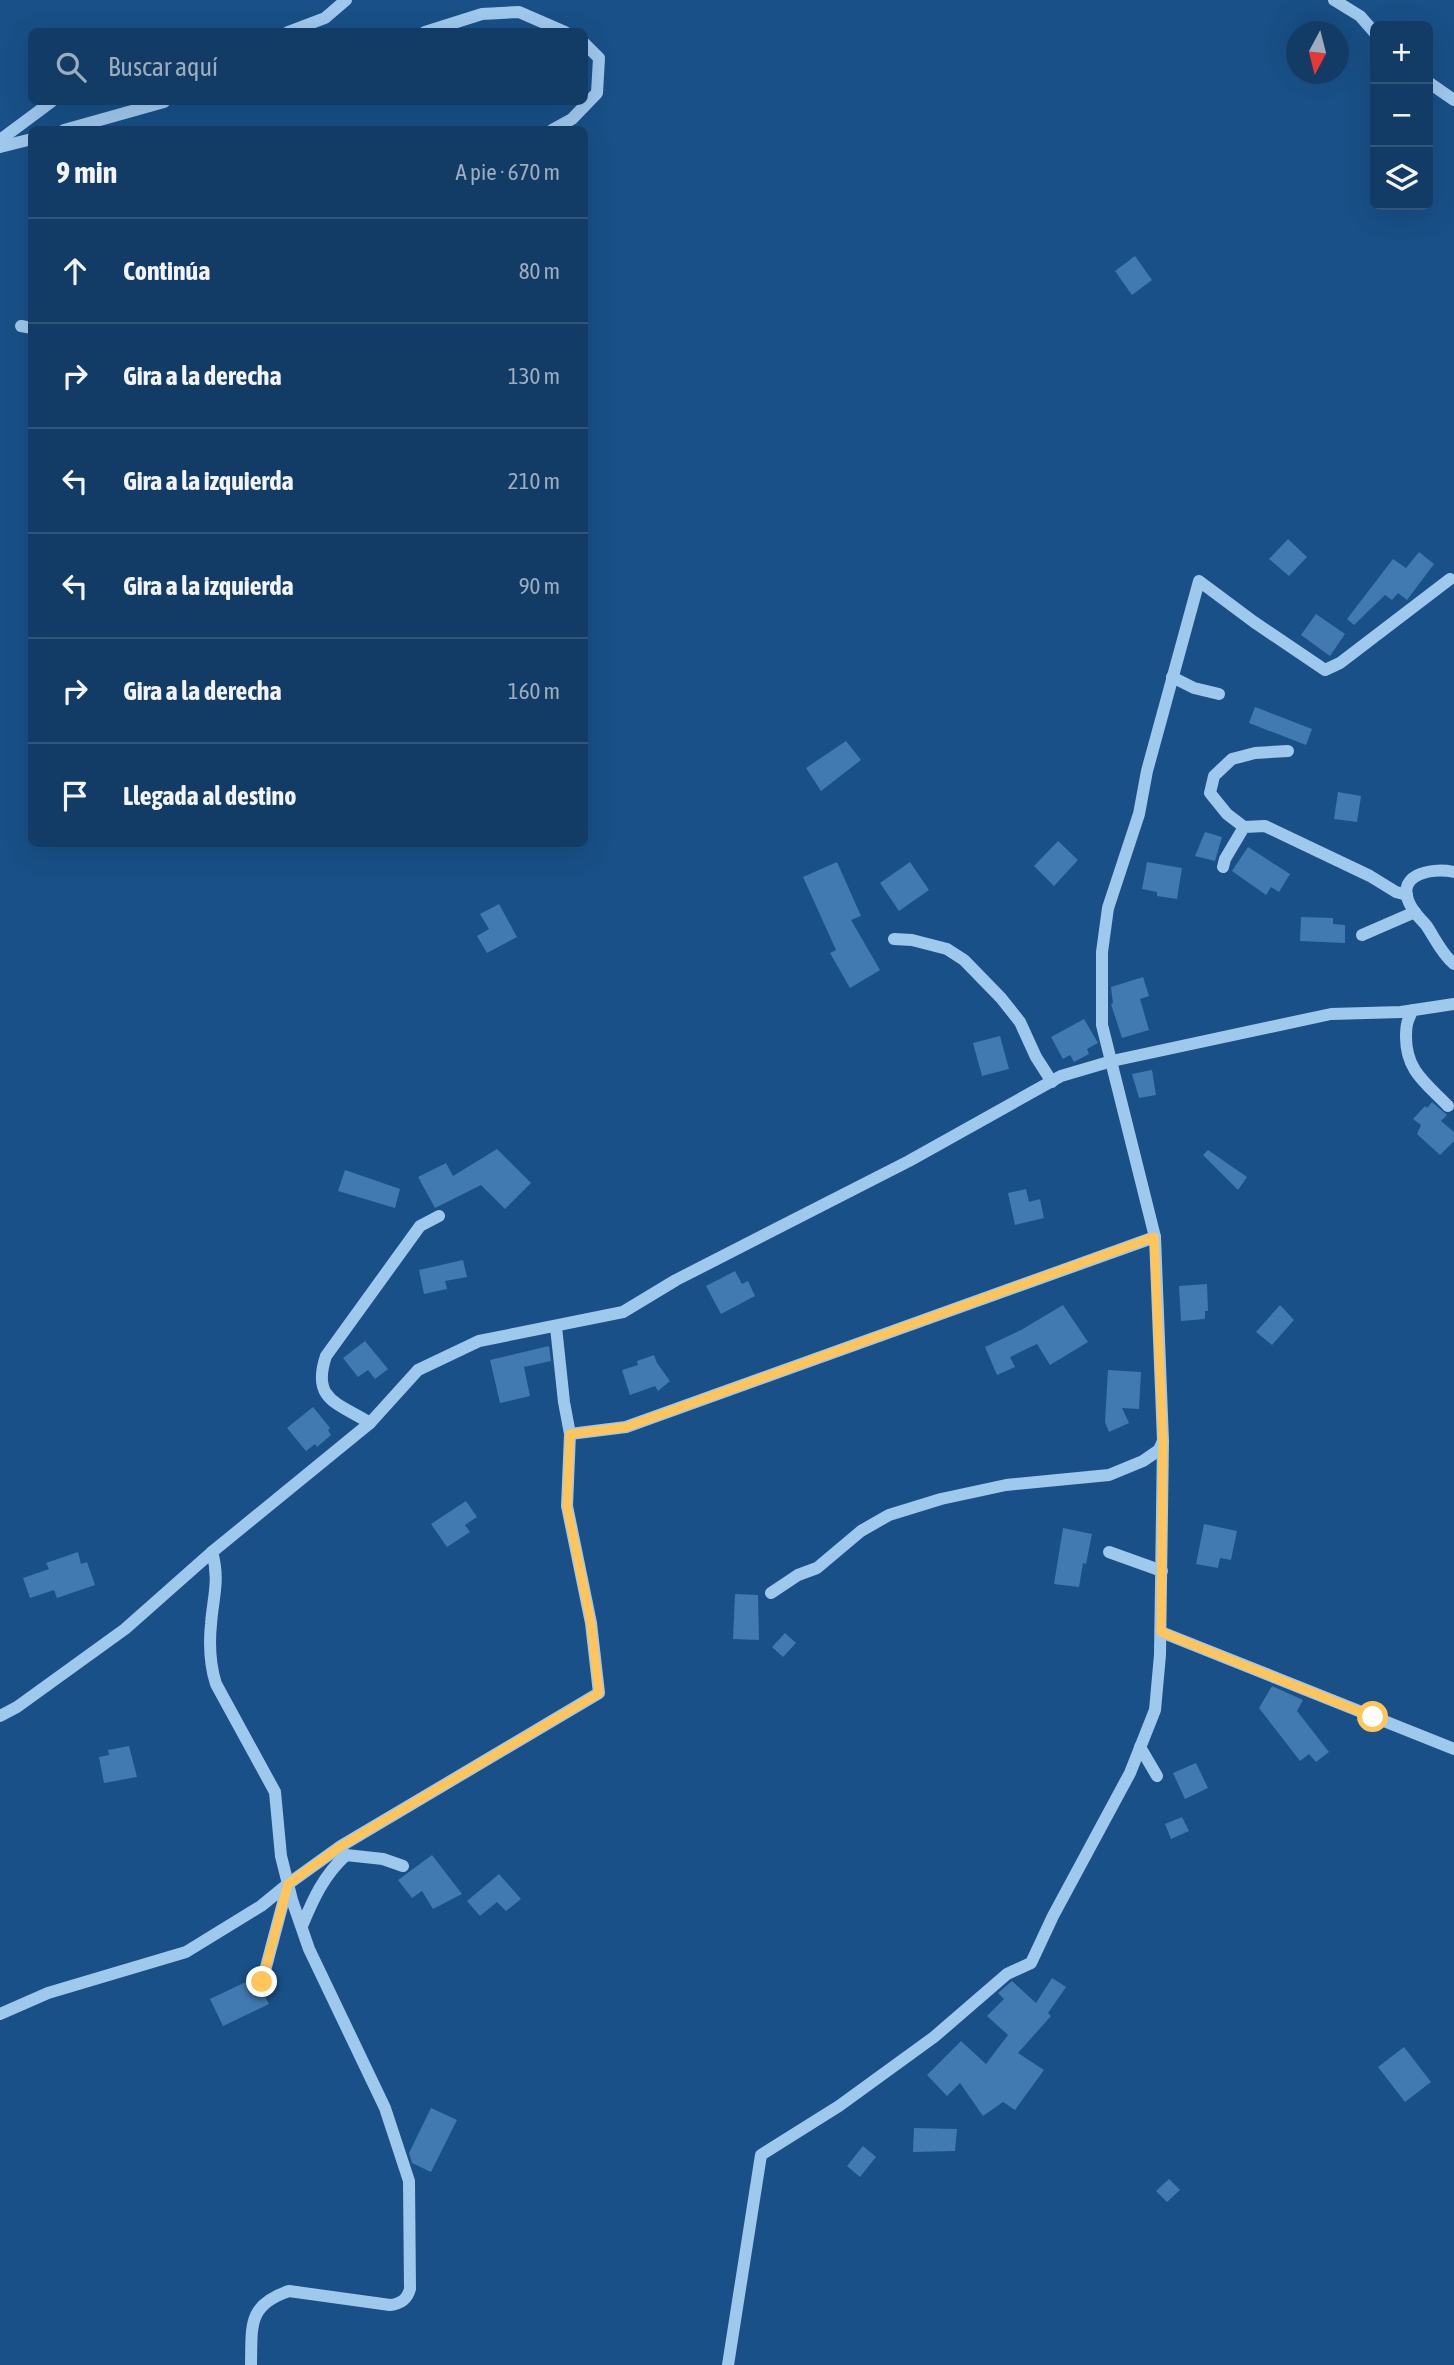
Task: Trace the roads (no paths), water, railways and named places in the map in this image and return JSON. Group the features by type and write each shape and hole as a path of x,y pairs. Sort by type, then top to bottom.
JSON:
{"street":[{"path":"299,28 325,18 346,0"},
{"path":"1334,0 1360,16 1370,27"},
{"path":"438,28 482,14 519,12 556,28"},
{"path":"588,47 599,58 597,93 588,102"},
{"path":"1431,84 1454,100"},
{"path":"0,140 47,105"},
{"path":"78,126 153,105"},
{"path":"559,126 572,119 585,105"},
{"path":"0,147 28,140"},
{"path":"728,2365 761,2155 839,2106 934,2037 1007,1974 1031,1963 1053,1916 1130,1773 1155,1710 1161,1632 1163,1441 1154,1237 1102,1025 1102,952 1106,919 1127,845 1139,814 1172,677 1199,581 1325,670 1340,663 1450,579"},
{"path":"1172,677 1194,688 1219,694"},
{"path":"1288,751 1255,753 1232,759 1214,776 1210,793 1227,814 1244,827 1265,826 1370,876 1396,892 1407,895"},
{"path":"1223,867 1244,827"},
{"path":"1454,872 1425,871 1413,876 1407,885 1407,895 1415,912 1446,957 1454,964"},
{"path":"1362,934 1415,912"},
{"path":"894,939 912,940 947,949 964,960 1020,1022 1052,1082"},
{"path":"0,1716 125,1629 212,1552 370,1423 418,1370 479,1341 623,1312 676,1280 909,1161 1061,1076 1112,1062 1331,1014 1413,1010 1454,1004"},
{"path":"1413,1010 1406,1020 1406,1055 1413,1070 1448,1106"},
{"path":"370,1423 326,1396 320,1382 321,1370 326,1356 420,1226 439,1216"},
{"path":"570,1434 626,1427 1154,1237"},
{"path":"0,2014 48,1993 186,1952 261,1906 341,1846 599,1693 591,1623 567,1506 570,1434 556,1327"},
{"path":"771,1593 798,1575 817,1567 861,1531 889,1515 941,1499 1006,1485 1109,1475 1143,1461 1159,1450 1163,1441"},
{"path":"212,1552 217,1570 211,1625 211,1668 216,1684 275,1792 281,1856 309,1949 385,2108 409,2181 410,2289 402,2302 390,2305 289,2291 277,2295 263,2304 252,2320 251,2365"},
{"path":"1108,1552 1161,1570"},
{"path":"1161,1632 1454,1749"},
{"path":"1140,1747 1157,1776"},
{"path":"302,1926 313,1898 332,1868 346,1855 383,1859 402,1866"},
{"path":"262,1982 288,1884"}]}
